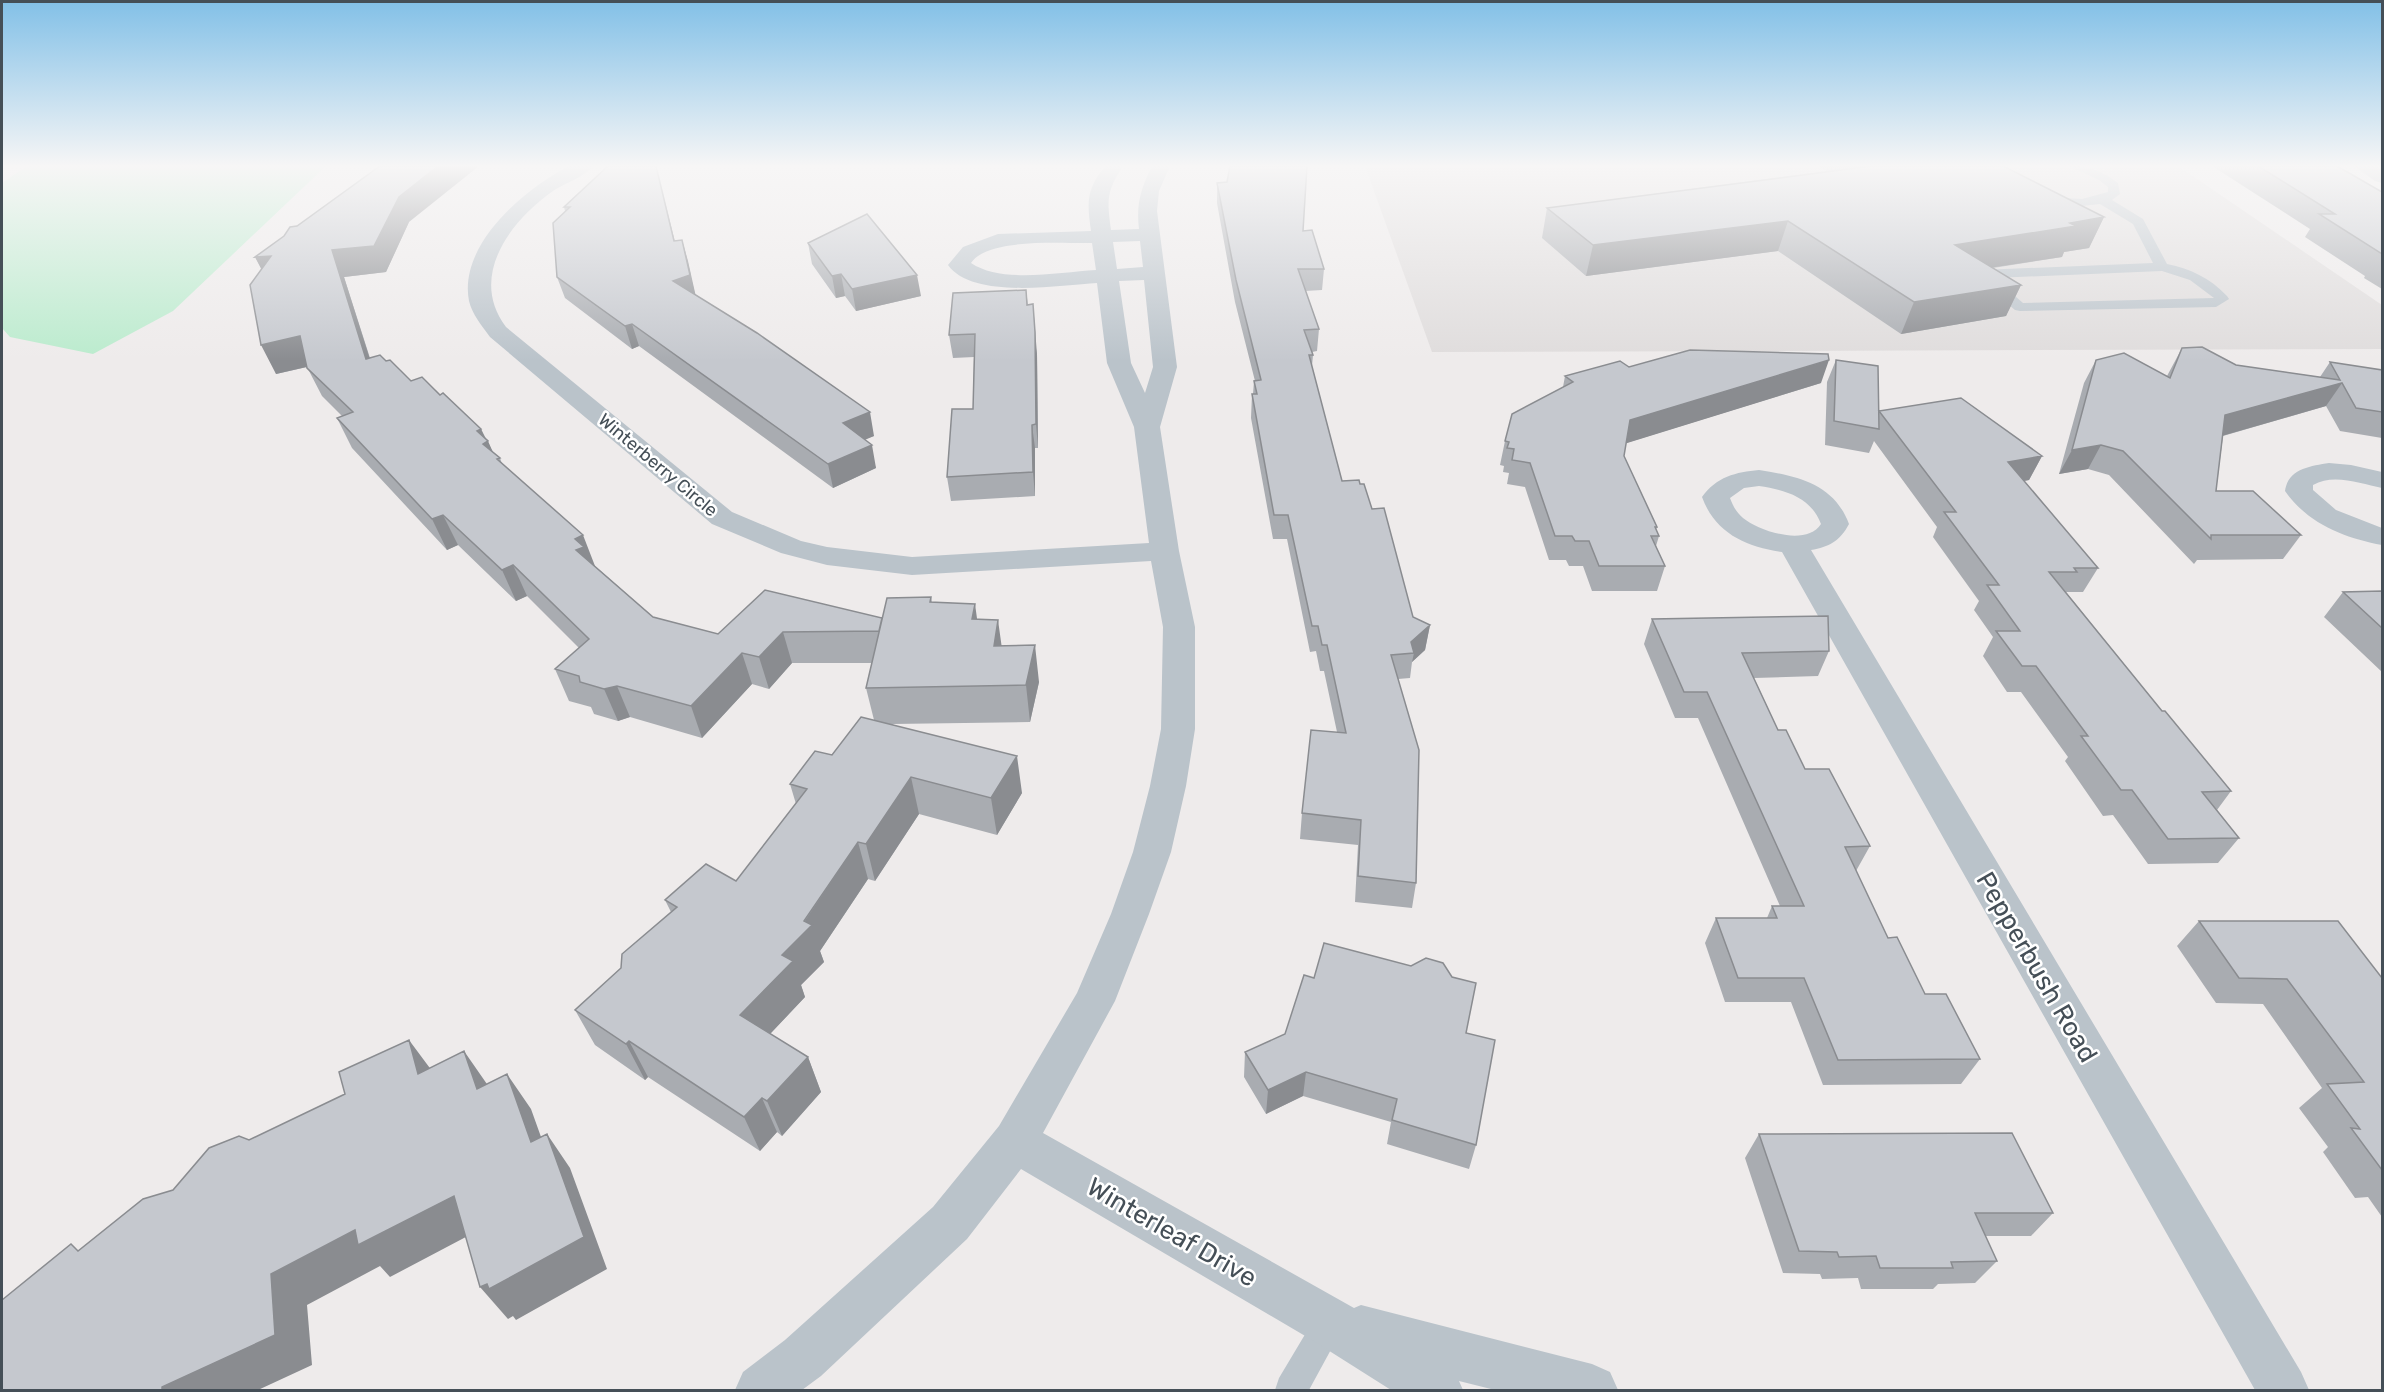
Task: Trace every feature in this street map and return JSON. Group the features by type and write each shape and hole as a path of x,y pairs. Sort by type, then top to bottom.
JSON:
{"street":[{"name":"Winterberry Circle","path":"499,231 479,277 481,303 498,332 722,518 790,547 827,556 875,563 957,566 1164,551"},
{"path":"761,1390 803,1358 950,1223 1015,1141 1094,1001 1130,915 1152,852 1168,786 1178,729 1179,627 1164,551 1147,427 1119,363 1101,231"},
{"path":"1147,427 1165,367 1149,231"},
{"path":"1149,235 998,240 964,253 959,265 972,275 988,280 1011,281 1154,273"},
{"path":"2382,480 2355,473 2330,471 2310,473 2300,480 2299,491 2309,504 2329,518 2355,530 2382,537"},
{"name":"Pepperbush Road","path":"1792,543 2283,1390"},
{"name":"Winterleaf Drive","path":"1015,1141 1330,1322 1437,1390"},
{"name":"Winterleaf Drive","path":"1330,1322 1592,1390"}],"lane":[{"path":"2143,231 2162,267 2189,273 2209,286 2222,299 2216,303 2020,307 1981,274 2162,267"},
{"path":"1291,1390 1330,1322"}],"shaded area":[{"path":"1388,231 2273,231 2382,305 2382,349 1432,352"}],"green space":[{"path":"2,231 257,231 173,311 93,354 10,337 2,328"}],"building":[{"path":"287,231 382,231 374,246 332,250 366,359 380,355 386,361 390,360 411,381 422,377 440,395 443,393 481,429 477,431 488,441 483,444 500,458 497,459 583,535 575,539 584,547 576,550 653,617 718,634 765,590 882,618 879,631 783,632 759,657 742,653 691,706 617,686 604,689 580,682 579,676 555,669 589,639 513,565 502,570 443,515 432,519 337,418 353,412 307,368 300,336 261,345 250,285 271,256 255,257 284,236"},
{"path":"554,231 672,231 674,241 682,240 690,275 673,281 757,333 870,412 843,423 872,445 828,464 632,324 625,326 557,277"},
{"path":"832,231 881,231 917,275 852,289 841,274 832,276 808,243"},
{"path":"1226,231 1312,231 1324,269 1298,269 1319,329 1304,330 1313,355 1309,355 1342,481 1359,480 1360,484 1364,484 1372,509 1384,508 1413,617 1430,625 1411,642 1414,653 1391,655 1419,750 1416,883 1358,876 1361,820 1302,813 1311,730 1346,733 1327,645 1322,645 1318,626 1312,626 1288,515 1274,515 1252,394 1257,394 1254,381 1261,380"},
{"path":"1576,231 1707,231 1593,245"},
{"path":"1803,231 2044,231 1955,245 2021,285 1914,302"},
{"path":"2346,231 2382,231 2382,254"},
{"path":"1026,290 1027,305 1033,304 1035,332 1036,424 1032,425 1033,472 947,477 952,409 973,409 975,334 949,335 953,293"},
{"path":"2202,347 2236,365 2340,380 2330,362 2382,370 2382,412 2356,408 2342,383 2225,415 2216,491 2253,491 2301,535 2211,535 2211,539 2123,451 2101,445 2072,450 2096,360 2124,353 2170,378 2182,348"},
{"path":"1690,350 1828,354 1829,360 1630,420 1624,456 1657,527 1655,527 1659,536 1651,536 1665,566 1599,566 1589,541 1575,541 1572,536 1555,536 1530,463 1512,460 1514,449 1507,448 1509,442 1505,441 1512,414 1573,382 1565,376 1620,361 1629,367"},
{"path":"1836,360 1878,366 1879,429 1834,421"},
{"path":"1961,398 2042,456 2008,462 2098,568 2074,568 2077,572 2049,572 2162,711 2165,711 2231,791 2202,792 2239,838 2168,839 2132,790 2121,790 2081,736 2088,736 2036,666 2022,666 1996,631 2020,631 1987,585 1999,585 1944,512 1956,512 1879,411"},
{"path":"2382,591 2382,628 2343,592"},
{"path":"931,597 930,602 975,604 972,619 998,620 994,646 1035,645 1026,685 866,688 887,598"},
{"path":"1828,616 1829,651 1742,653 1778,730 1786,730 1805,769 1829,769 1870,846 1845,847 1888,938 1897,937 1925,994 1946,994 1980,1059 1838,1060 1804,978 1738,978 1716,918 1777,918 1772,906 1804,906 1707,692 1684,692 1652,619"},
{"path":"861,717 1017,756 991,798 911,777 866,844 858,842 804,921 812,925 782,955 793,961 740,1015 808,1057 767,1101 762,1098 744,1117 629,1041 626,1044 575,1010 621,968 622,954 677,907 665,900 706,864 736,881 807,789 790,784 815,751 832,755"},
{"path":"2199,921 2338,921 2382,978 2382,1170 2351,1128 2360,1129 2327,1084 2364,1082 2287,979 2239,978"},
{"path":"1324,943 1411,966 1426,958 1443,963 1452,977 1476,983 1466,1033 1495,1040 1476,1145 1392,1120 1397,1099 1306,1072 1268,1090 1245,1052 1285,1034 1304,975 1314,978"},
{"path":"409,1040 418,1074 464,1051 477,1089 507,1074 531,1142 547,1134 584,1237 489,1289 487,1284 480,1287 454,1196 358,1245 355,1230 271,1274 275,1335 162,1387 162,1390 2,1390 2,1300 71,1244 78,1251 143,1199 173,1190 209,1148 239,1136 249,1140 345,1094 339,1072"},
{"path":"2012,1133 2053,1213 1975,1213 1997,1261 1951,1262 1953,1268 1880,1268 1876,1256 1839,1257 1837,1252 1799,1251 1759,1134"}]}
